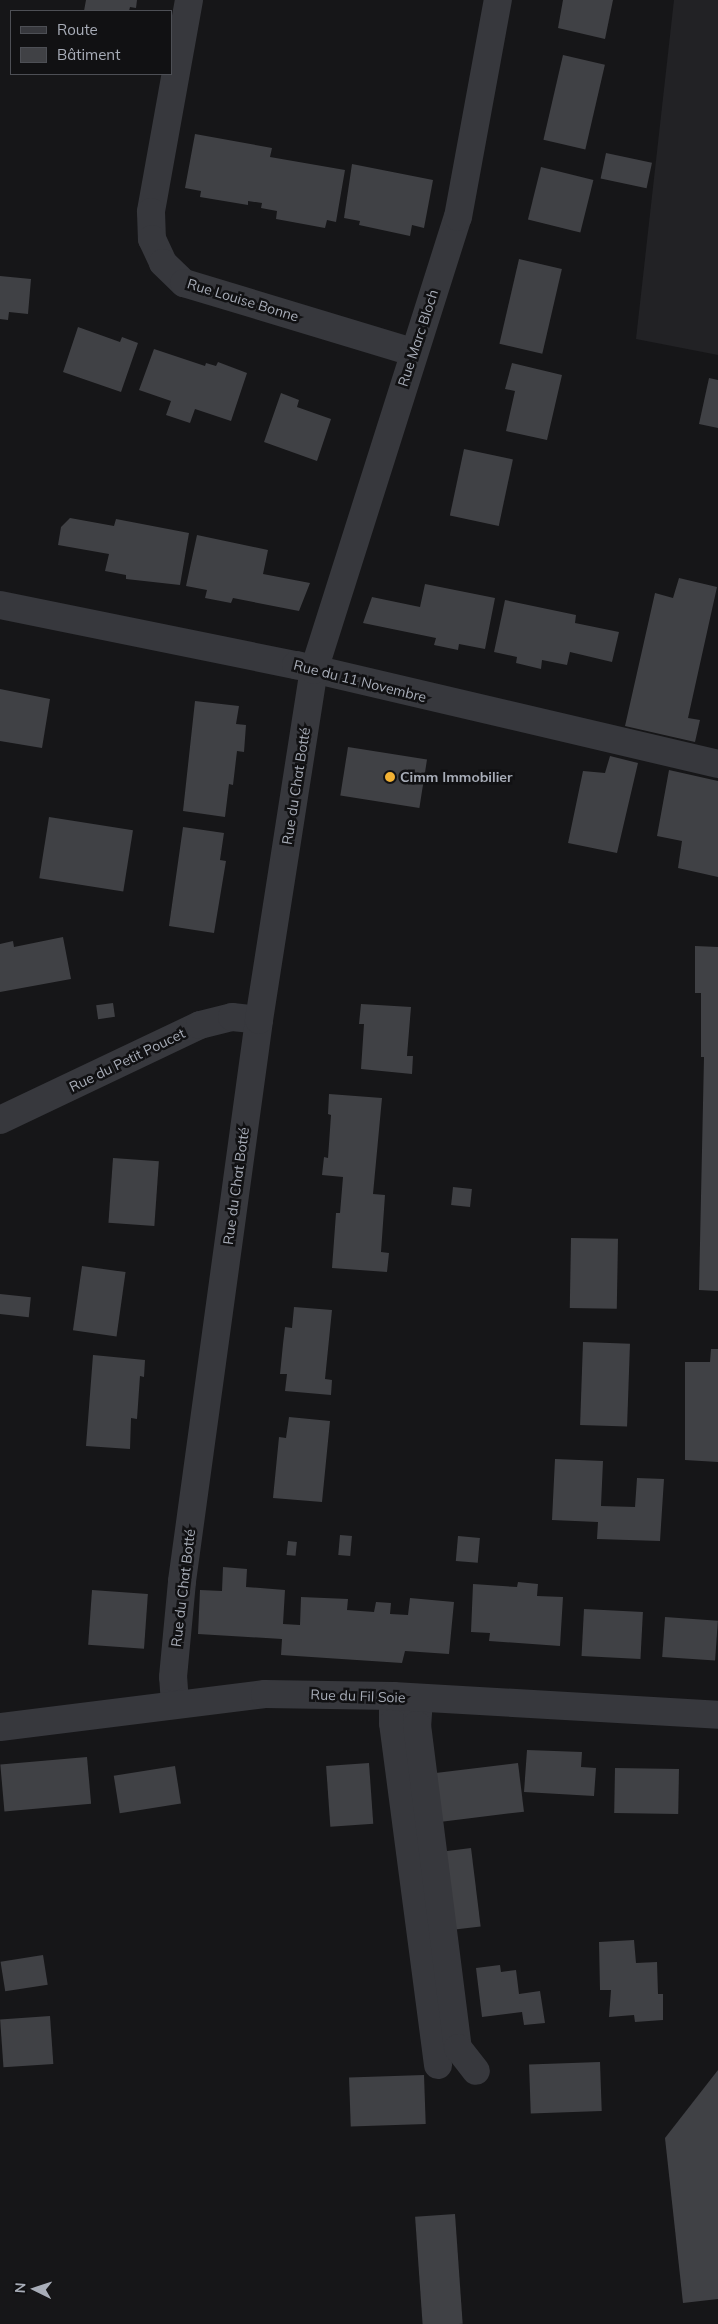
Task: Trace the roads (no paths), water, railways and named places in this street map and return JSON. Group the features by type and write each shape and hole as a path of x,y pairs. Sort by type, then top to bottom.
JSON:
{"street":[{"name":"Rue Louise Bonne","path":"189,0 150,212 152,239 163,263 184,283 413,352"},
{"name":"Rue Marc Bloch","path":"314,670 413,352 458,217 498,0"},
{"name":"Rue du 11 Novembre","path":"0,605 314,670 718,764"},
{"name":"Rue du Chat Botté","path":"176,1704 172,1677 182,1581 258,1020 314,670"},
{"name":"Rue du Petit Poucet","path":"0,1120 200,1025 232,1017 258,1020"},
{"name":"Rue du Fil Soie","path":"0,1727 265,1694 406,1697 718,1715"},
{"path":"406,1697 393,1723 438,2065"},
{"path":"406,1697 417,1725 458,2048 476,2071"}],"place":[{"name":"Cimm Immobilier","path":"390,777"}]}
